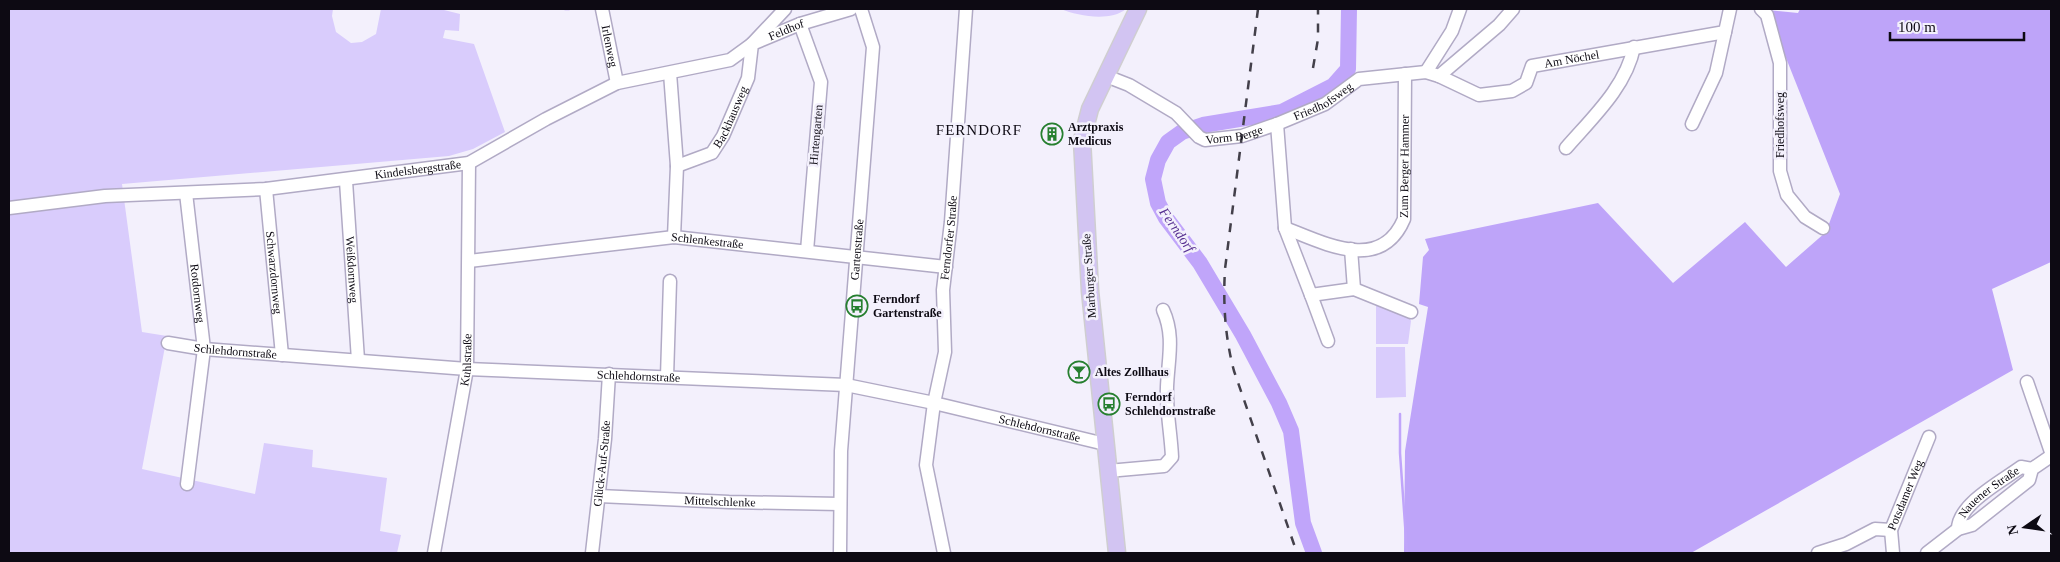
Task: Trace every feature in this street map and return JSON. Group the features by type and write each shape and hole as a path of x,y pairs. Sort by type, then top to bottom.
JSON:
{"main road":[{"name":"Marburger Straße","path":"1117,553 1090,291 1082,140 1090,109 1138,9"}],"street":[{"name":"Irlenweg","path":"602,9 617,83"},
{"name":"Kindelsbergstraße","path":"9,208 105,196 266,189 346,181 469,163 546,119 617,83 730,60 752,44 785,9"},
{"name":"Feldhof","path":"752,44 800,24 851,9"},
{"name":"Gartenstraße","path":"840,553 841,451 872,46 861,9"},
{"name":"Ferndorfer Straße","path":"944,553 926,465 934,403 945,352 943,290 951,222 966,9"},
{"path":"1433,74 1460,9"},
{"path":"1433,74 1499,25 1513,9"},
{"path":"1692,124 1716,73 1730,9"},
{"name":"Friedhofsweg","path":"1761,9 1766,15 1780,64 1780,172 1787,195 1805,218 1823,228"},
{"name":"Hirtengarten","path":"800,24 821,82 807,250"},
{"name":"Am Nöchel","path":"1433,74 1479,96 1512,92 1526,84 1532,66 1725,32"},
{"name":"Backhausweg","path":"677,166 712,153 723,136 748,78 752,44"},
{"path":"1566,148 1613,94 1631,62 1634,47"},
{"path":"670,73 677,166 674,237"},
{"name":"Friedhofsweg","path":"1277,124 1325,104 1360,80 1405,74 1433,74"},
{"name":"Zum Berger Hammer","path":"1351,249 1371,250 1386,245 1398,234 1404,219 1405,74"},
{"name":"Vorm Berge","path":"1106,76 1130,85 1176,114 1198,137 1205,140 1242,136 1277,124 1285,228 1328,341"},
{"name":"Kuhlstraße","path":"434,553 468,369 469,163"},
{"name":"Weißdornweg","path":"346,181 358,360"},
{"name":"Schwarzdornweg","path":"266,189 282,354"},
{"name":"Rotdornweg","path":"186,193 204,349 187,484"},
{"path":"1285,228 1351,249 1354,289"},
{"name":"Schlenkestraße","path":"469,261 674,237 807,250 946,267"},
{"path":"667,377 670,281"},
{"path":"1312,296 1354,289 1411,312"},
{"path":"1108,471 1164,466 1172,457 1167,388 1171,348 1169,322 1163,310"},
{"name":"Schlehdornstraße","path":"168,343 204,349 468,369 846,385 934,403 1105,444"},
{"name":"Glück-Auf-Straße","path":"592,553 605,439 608,374"},
{"path":"2027,382 2051,452"},
{"name":"Potsdamer Weg","path":"1893,553 1891,530 1929,437"},
{"name":"Nauener Straße","path":"1927,553 1958,529 1972,525 2029,480 2032,469 2051,456"},
{"name":"Mittelschlenke","path":"599,496 729,502 840,504"},
{"path":"1818,553 1846,544 1875,529 1891,530"}],"shaded area":[{"path":"9,9 333,9 332,16 336,32 351,43 362,42 376,34 381,9 440,9 460,14 459,31 445,30 443,38 474,44 505,132 473,149 449,156 122,184 142,332 167,336 142,469 255,494 264,443 313,450 312,467 387,478 380,531 401,535 397,553 9,553"},
{"path":"1061,9 1126,9 1103,17 1085,16"},
{"path":"1800,9 2051,9 2051,262 1992,289 2013,370 1691,553 1404,553 1405,451 1428,307 1419,304 1423,257 1429,250 1425,239 1598,203 1673,283 1745,222 1786,267 1826,232 1840,194 1767,10 1798,13"},
{"path":"1376,300 1408,314 1411,321 1408,344 1376,344"},
{"path":"1376,347 1405,347 1406,397 1376,398"}],"waterway":[{"name":"Ferndorf","path":"1314,553 1303,523 1291,431 1279,403 1243,335 1200,263 1166,218 1158,203 1153,179 1158,160 1168,142 1182,132 1203,125 1282,112 1333,86 1348,69 1349,9"},
{"path":"1400,414 1400,453 1407,553"}],"railway":[{"path":"1258,9 1225,269 1225,320 1234,371 1297,553"},
{"path":"1313,68 1318,39 1318,9"}],"place":[{"name":"Arztpraxis Medicus","path":"1052,134"},
{"name":"Ferndorf Gartenstraße","path":"857,306"},
{"name":"Altes Zollhaus","path":"1079,372"},
{"name":"Ferndorf Schlehdornstraße","path":"1109,404"}],"district":[{"name":"FERNDORF","path":"979,130"}]}
